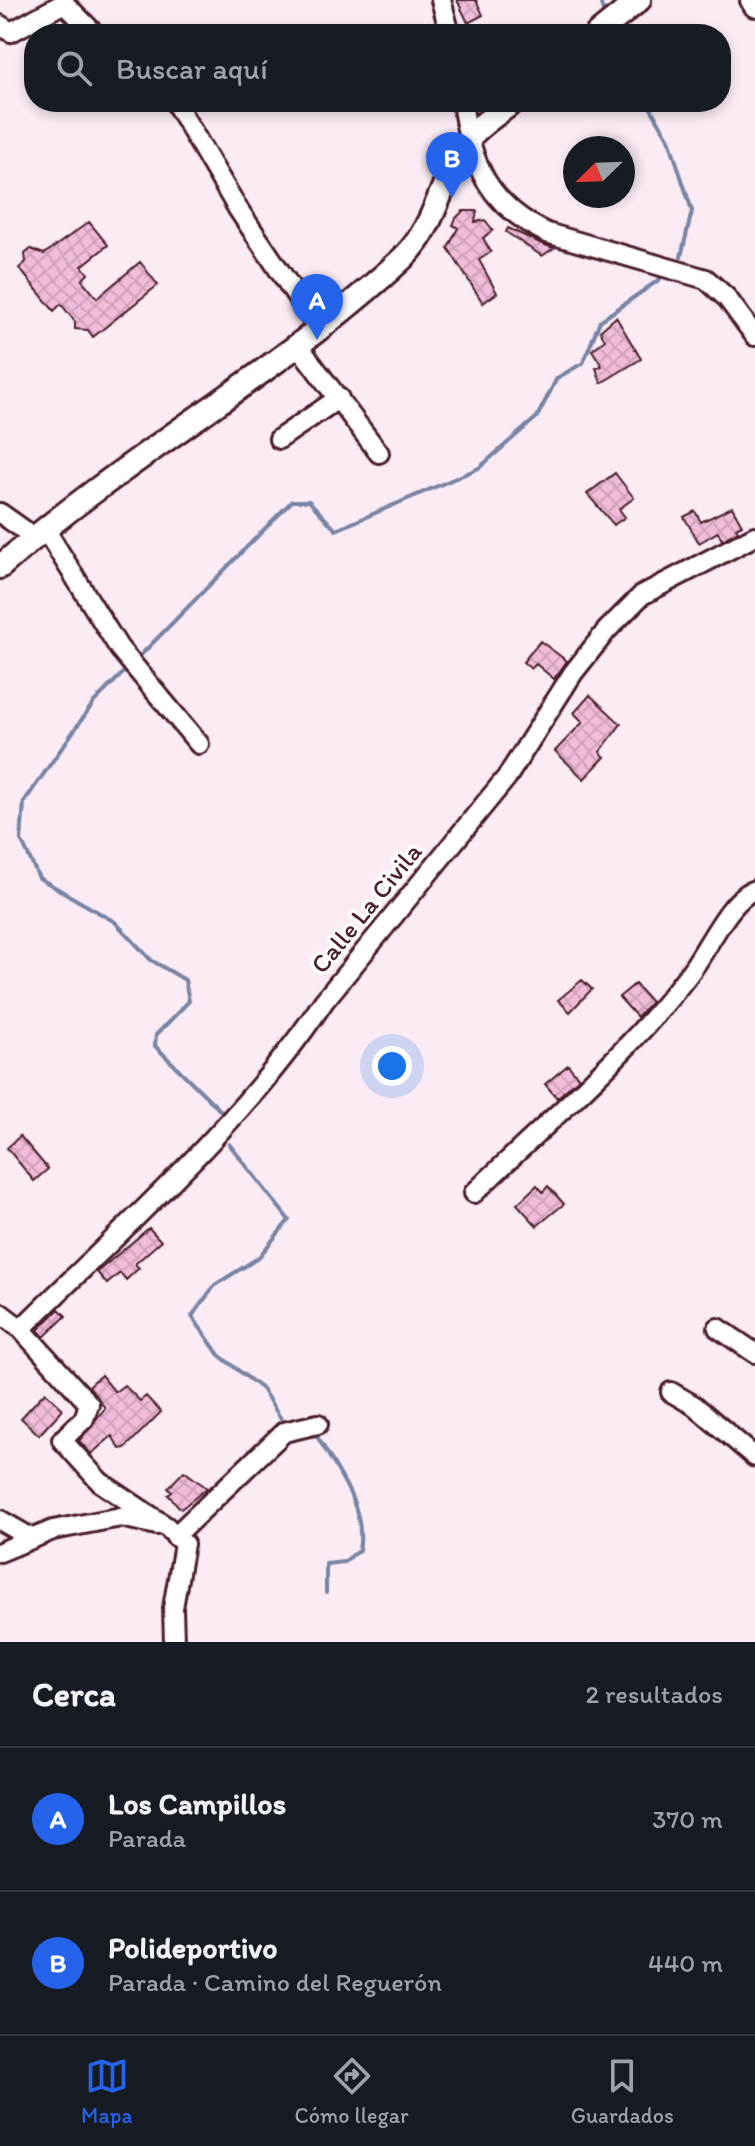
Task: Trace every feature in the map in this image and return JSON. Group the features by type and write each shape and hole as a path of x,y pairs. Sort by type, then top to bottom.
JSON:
{"main road":[{"path":"609,24 639,0"},
{"path":"0,567 101,484 297,344 404,257 422,237 467,139 501,112"}],"street":[{"path":"441,0 447,24"},
{"path":"26,24 64,3 85,24"},
{"path":"0,25 11,32 24,25"},
{"path":"181,112 238,209 318,328"},
{"path":"463,112 467,139 483,179 497,199 529,224 585,246 706,279 727,298 755,336"},
{"path":"297,344 379,453"},
{"path":"279,439 339,398"},
{"path":"0,513 40,533 119,648 199,744"},
{"name":"Calle La Civila","path":"8,1324 194,1158 300,1038 324,1001 507,777 573,673 607,630 642,595 755,536"},
{"path":"474,1193 547,1121 610,1067 689,975 737,902 755,890"},
{"path":"8,1324 89,1404 84,1419 62,1440 100,1482 184,1544 173,1608 174,1642"},
{"path":"718,1328 755,1353"},
{"path":"671,1392 695,1406 755,1457"},
{"path":"171,1532 284,1432 318,1424"},
{"path":"0,1552 31,1538 121,1517 171,1532"},
{"path":"0,1520 31,1538"}],"building":[{"path":"457,0 476,0 483,15 468,23"},
{"path":"463,211 477,211 475,222 485,220 493,230 483,238 491,252 479,260 497,293 483,303 448,248 458,228 453,225"},
{"path":"89,222 108,245 82,266 88,274 82,280 97,298 140,262 158,285 93,337 88,330 75,329 75,322 61,304 54,311 19,268 26,262 25,254 31,249 44,254"},
{"path":"508,228 554,248 542,256 506,232"},
{"path":"616,317 641,359 601,383 596,368 602,366 592,350 605,340 600,331"},
{"path":"615,473 634,498 619,509 625,517 614,525 587,494"},
{"path":"732,507 742,525 722,540 718,532 699,543 684,517 695,511 701,522"},
{"path":"540,641 567,661 554,679 536,664 531,669 523,662"},
{"path":"590,695 621,724 600,752 605,757 584,779 555,751 583,722 574,713"},
{"path":"582,980 592,989 570,1012 558,1000"},
{"path":"635,984 651,1002 637,1017 619,997"},
{"path":"568,1065 579,1078 557,1098 545,1084"},
{"path":"20,1136 48,1169 34,1181 7,1148"},
{"path":"537,1185 543,1192 548,1186 564,1204 537,1226 517,1204"},
{"path":"149,1228 161,1241 135,1264 139,1268 126,1280 120,1273 107,1284 97,1272"},
{"path":"59,1309 66,1316 44,1337 38,1330"},
{"path":"101,1375 115,1392 124,1385 140,1401 146,1396 161,1412 125,1448 120,1449 112,1436 91,1454 79,1441 105,1408 89,1386"},
{"path":"45,1392 63,1409 39,1435 21,1418"},
{"path":"184,1471 207,1488 181,1509 168,1495 172,1492 168,1488"}],"waterway":[{"path":"600,0 604,15"},
{"path":"653,112 669,139 692,211 681,257"},
{"path":"136,660 292,501 309,501 336,530 479,468 537,417 557,378 583,363 600,321 660,279"},
{"path":"127,669 94,702 24,802 21,840 39,878 115,922 151,960 185,980 189,1001 156,1035 155,1046 226,1116"},
{"path":"229,1144 289,1220 258,1258 215,1285 192,1316 219,1355 262,1389 285,1425"},
{"path":"308,1433 317,1436 341,1476 359,1519 359,1550 344,1562 326,1564 326,1593"}],"place":[{"name":"Polideportivo","path":"452,198"},
{"name":"Los Campillos","path":"317,340"}]}
